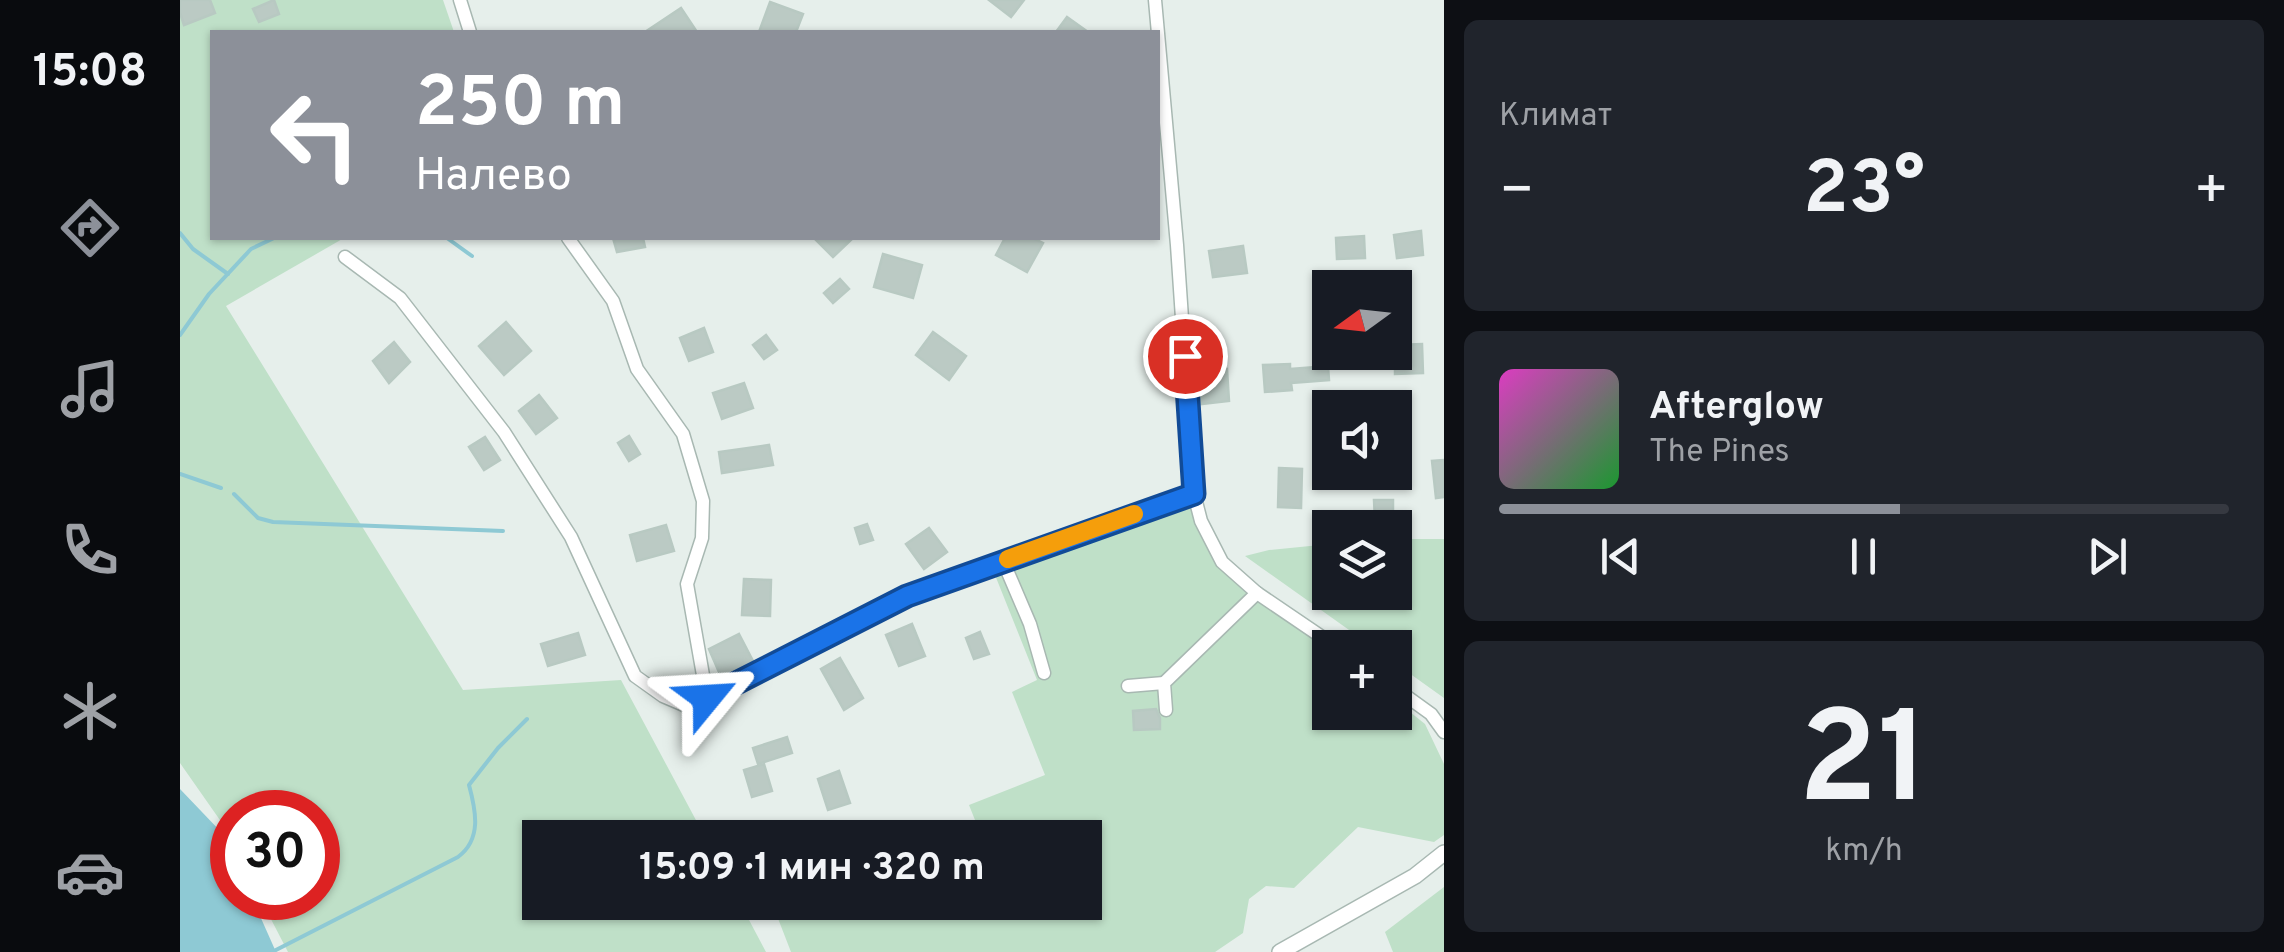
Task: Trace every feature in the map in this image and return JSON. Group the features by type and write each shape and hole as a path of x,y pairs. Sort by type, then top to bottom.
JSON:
{"street":[{"path":"460,0 469,30"},
{"path":"1154,0 1157,30"},
{"path":"1160,65 1194,494 1201,522 1222,562 1257,593 1312,630"},
{"path":"569,240 613,302 637,369 683,434 704,501 702,538 687,584 707,698"},
{"path":"345,257 400,298 504,432 570,537 635,676 663,696 691,708 907,596 1194,494"},
{"path":"1003,560 1030,624 1044,672"},
{"path":"1128,686 1164,683 1257,593"},
{"path":"1164,683 1166,710"},
{"path":"1412,701 1430,714 1444,732"},
{"path":"1280,952 1416,876 1444,852"}],"green space":[{"path":"180,0 443,0 453,30 210,30 210,240 341,240 226,306 463,690 621,680 696,820 522,820 522,920 749,920 766,952 288,952 271,920 340,920 340,790 210,790 210,806 180,763"},
{"path":"1194,499 1223,562 1312,634 1312,730 1412,730 1412,714 1425,724 1444,764 1444,835 1434,842 1358,827 1294,888 1266,886 1249,899 1243,933 1215,952 791,952 779,920 1102,920 1102,820 975,820 969,805 1045,775 1012,692 1037,680 995,575"},
{"path":"1412,539 1444,539 1444,698 1412,675 1412,630 1349,630 1321,610 1412,610"},
{"path":"1312,546 1312,604 1245,556"},
{"path":"1444,887 1444,952 1393,952 1385,932"}],"water":[{"path":"180,789 210,820 210,920 262,920 276,952 180,952"}],"building":[{"path":"180,0 210,0 215,13 184,25"},
{"path":"274,0 279,14 259,22 253,9"},
{"path":"989,0 1024,0 1011,17"},
{"path":"770,2 803,14 797,30 760,30"},
{"path":"681,8 696,30 648,30"},
{"path":"1067,17 1085,30 1057,30"},
{"path":"1421,231 1423,255 1397,258 1394,235"},
{"path":"1364,236 1365,258 1337,259 1336,238"},
{"path":"614,240 643,240 645,247 617,252"},
{"path":"816,240 851,240 833,257"},
{"path":"1004,240 1043,243 1027,272 996,255"},
{"path":"1243,246 1247,273 1213,277 1209,251"},
{"path":"883,254 922,265 913,298 874,287"},
{"path":"840,279 849,289 833,303 824,293"},
{"path":"506,322 531,351 504,375 479,346"},
{"path":"704,328 713,352 689,361 680,338"},
{"path":"933,332 966,356 949,380 916,355"},
{"path":"766,335 777,350 764,359 753,345"},
{"path":"394,342 410,362 389,383 373,361"},
{"path":"1412,344 1422,344 1423,373 1395,374 1395,370 1412,370"},
{"path":"1290,364 1290,369 1328,370 1329,380 1291,383 1292,390 1265,392 1263,365"},
{"path":"1227,369 1229,401 1201,404 1198,372"},
{"path":"744,383 753,408 722,419 713,393"},
{"path":"539,395 557,418 536,434 519,411"},
{"path":"629,436 640,454 629,461 618,443"},
{"path":"485,437 500,460 484,470 469,447"},
{"path":"769,445 773,465 722,473 719,452"},
{"path":"1444,460 1444,497 1436,498 1432,461"},
{"path":"1279,468 1302,469 1301,508 1278,507"},
{"path":"1374,500 1393,500 1393,510 1374,510"},
{"path":"867,524 873,540 860,544 855,528"},
{"path":"666,525 674,551 637,561 630,535"},
{"path":"929,528 947,552 924,569 906,544"},
{"path":"744,579 771,580 770,616 742,615"},
{"path":"912,624 925,656 899,666 886,635"},
{"path":"980,632 989,654 974,659 966,638"},
{"path":"578,633 585,655 548,666 541,644"},
{"path":"739,634 754,663 722,679 709,649"},
{"path":"840,658 863,698 844,710 821,669"},
{"path":"1156,709 1160,729 1134,730 1133,711"},
{"path":"787,737 792,753 758,764 753,748"},
{"path":"764,764 772,791 752,797 744,770"},
{"path":"839,771 850,803 828,810 818,779"}],"waterway":[{"path":"180,233 193,249 228,274"},
{"path":"180,335 209,294 251,249 270,240"},
{"path":"450,240 472,256"},
{"path":"180,474 221,488"},
{"path":"234,494 258,518 273,522 503,531"},
{"path":"272,952 466,850 474,833 475,814 469,785 527,719"}],"slow traffic":[{"path":"1008,559 1134,514"}],"route":[{"path":"707,698 907,596 1194,494 1185,356"}]}
